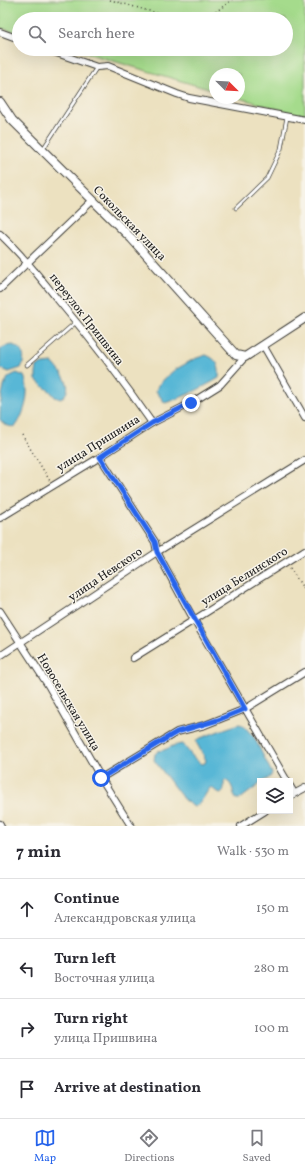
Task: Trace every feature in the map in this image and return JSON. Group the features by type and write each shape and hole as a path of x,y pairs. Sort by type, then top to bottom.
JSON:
{"street":[{"path":"0,32 12,36"},
{"path":"65,56 97,67 108,66 189,98 305,120"},
{"name":"Сокольская улица","path":"0,102 12,120 132,239 236,355 245,357"},
{"path":"0,290 92,200"},
{"name":"переулок Пришвина","path":"0,234 28,263 76,322 152,423"},
{"name":"улица Пришвина","path":"0,518 100,457 152,423 191,403 220,385 245,357 305,318"},
{"path":"263,345 305,418"},
{"path":"100,457 155,542 157,552 194,620 285,778"},
{"name":"улица Невского","path":"0,656 157,552 305,460"},
{"name":"улица Белинского","path":"133,658 305,550"},
{"name":"Новосельская улица","path":"0,611 48,685 101,778 131,826"},
{"path":"101,778 177,732 218,720 245,709 305,672"},
{"path":"293,794 305,788"},
{"path":"241,826 261,814"}],"lane":[{"path":"42,150 97,67"},
{"path":"236,208 267,178 281,149 287,117"},
{"path":"27,365 76,322"}],"path":[{"path":"110,0 153,12"},
{"path":"215,12 230,0"},
{"path":"22,435 53,486"},
{"path":"286,562 305,591"}],"green space":[{"path":"0,0 305,0 305,115 245,100 245,68 209,68 209,89 97,56 293,56 293,12 12,12 12,31 0,28"}],"water":[{"path":"13,345 20,349 24,358 21,368 9,372 0,368 0,349"},
{"path":"206,355 213,359 217,364 219,378 193,392 165,403 156,391 158,385 173,371 194,359"},
{"path":"53,363 63,376 67,385 67,390 61,399 55,397 36,380 37,366"},
{"path":"17,373 24,376 27,395 19,421 16,426 11,427 5,425 0,420 2,393 9,377"},
{"path":"239,724 243,725 254,737 272,773 269,778 257,778 257,786 240,799 236,799 230,784 225,780 224,790 221,793 217,792 211,787 201,801 194,807 184,800 154,760 155,754 158,751 183,744 198,762 201,764 205,763 206,760 196,742 198,739"}],"route":[{"path":"101,778 177,732 205,725 245,709 157,552 155,542 100,457 152,423 191,403"}]}
